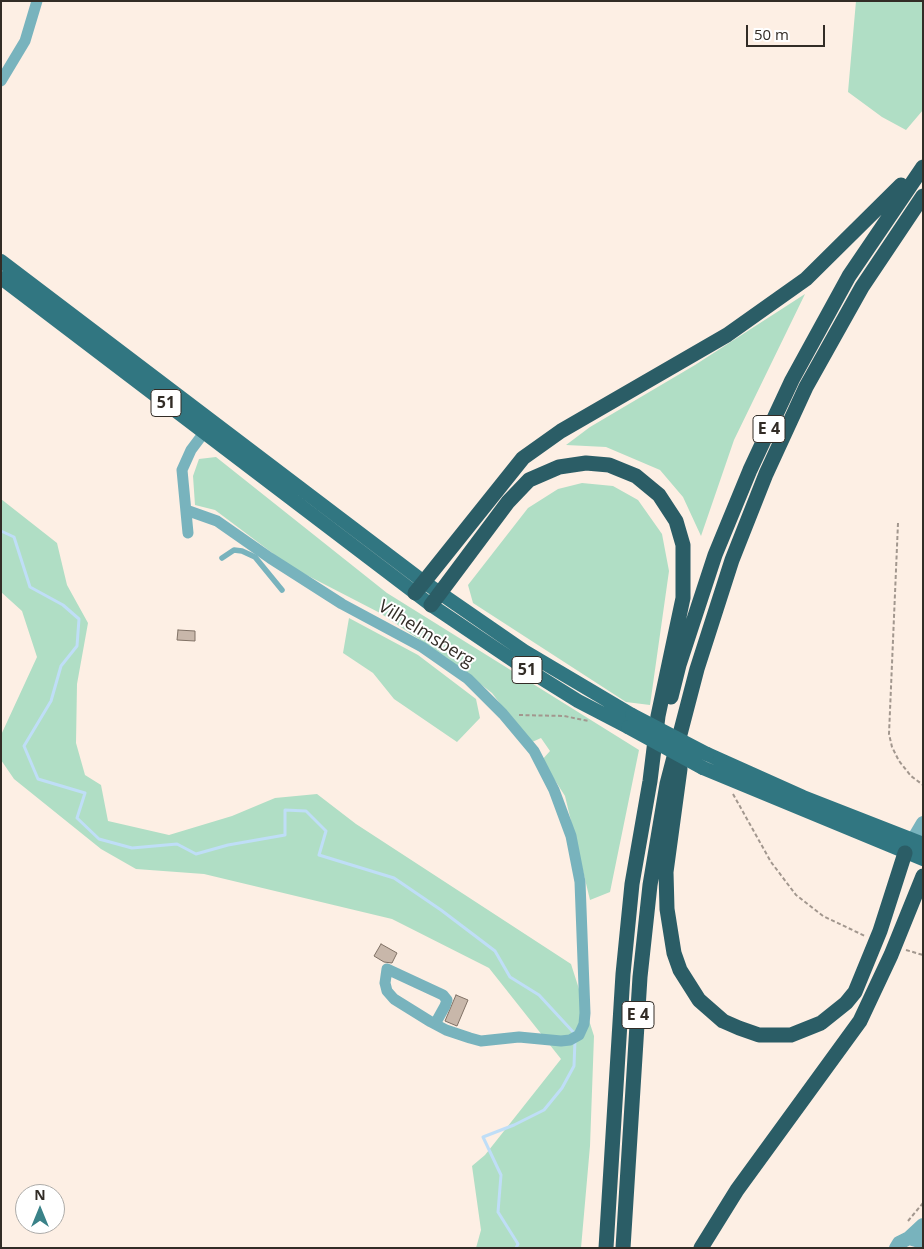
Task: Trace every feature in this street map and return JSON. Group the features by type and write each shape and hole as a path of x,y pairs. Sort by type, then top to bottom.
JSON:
{"highway":[{"path":"420,587 523,458 561,431 727,335 806,279 923,162"},
{"name":"E 4","path":"606,1248 623,974 632,884 650,781 679,665 715,555 750,470 792,380 848,276 923,167"},
{"name":"E 4","path":"623,1248 640,977 650,885 667,784 692,686 732,560 766,474 802,396 862,287 923,196"},
{"path":"435,599 508,502 529,480 559,467 586,463 609,465 636,476 659,495 676,521 683,544 685,574 683,598 658,716 650,781"},
{"path":"692,686 669,844 666,872 667,909 674,952 680,970 699,1000 723,1022 759,1034 791,1035 807,1029 835,1013 855,992 914,846"},
{"path":"700,1248 737,1190 860,1021 891,955 923,876"}],"main road":[{"name":"51","path":"1,261 208,427"},
{"name":"51","path":"1,278 208,427 420,587 518,664 578,701 707,754 914,846 923,859"},
{"name":"51","path":"630,722 703,768 914,846"}],"street":[{"path":"1,80 25,41 36,1"},
{"path":"188,533 182,470 191,450 208,427"},
{"name":"Vilhelmsberg","path":"186,510 217,521 270,558 342,604 422,647 468,679 505,716 534,751 554,790 571,836 580,882 583,924 584,1024 575,1037 519,1037 481,1040 470,1038 435,1024 394,999 387,991 385,983 387,970 443,995 447,1000 435,1024"},
{"path":"914,846 923,823"},
{"path":"896,1248 923,1225"}],"lane":[{"path":"222,558 234,550 242,550 255,557 282,590"}],"path":[{"path":"898,523 889,734 892,747 899,761 911,776 923,785"},
{"path":"505,716 541,714 564,716 596,723"},
{"path":"727,788 733,794 771,862 796,894 823,916 872,940"},
{"path":"899,948 923,955"},
{"path":"912,1236 923,1203"}],"green space":[{"path":"856,1 923,1 923,110 906,130 882,117 848,92"},
{"path":"805,294 734,440 701,536 683,497 660,470 606,447 566,445 590,427 695,365"},
{"path":"216,457 387,593 639,750 610,892 590,900 565,796 542,760 550,751 541,738 530,743 492,693 447,658 380,613 291,567 215,510 195,505 193,476 199,459"},
{"path":"582,483 613,486 638,500 662,534 669,571 650,705 626,702 473,603 468,585 528,508 558,489"},
{"path":"1,499 57,543 67,585 88,623 77,684 76,743 85,775 101,785 108,821 169,835 232,816 275,798 317,794 356,824 571,964 594,1036 590,1146 581,1248 476,1248 481,1230 472,1166 485,1155 561,1059 489,968 392,919 204,874 136,869 101,849 14,779 1,760 1,735 37,657 22,611 1,592"},
{"path":"349,618 418,655 476,699 480,718 457,742 394,699 373,673 343,653"}],"building":[{"path":"178,630 195,631 195,641 177,640"},
{"path":"381,944 397,953 392,963 384,962 374,956"},
{"path":"456,995 468,1000 457,1026 445,1021"}],"waterway":[{"path":"1,531 14,537 30,587 63,605 79,619 77,646 61,666 51,701 24,746 38,779 85,793 77,818 99,839 132,848 177,844 196,854 228,845 285,835 285,810 306,811 326,831 319,855 394,878 441,910 495,951 510,977 539,995 575,1034"},
{"path":"516,1248 518,1244 498,1212 501,1175 483,1137 514,1125 544,1110 562,1088 574,1066 575,1040"}]}
